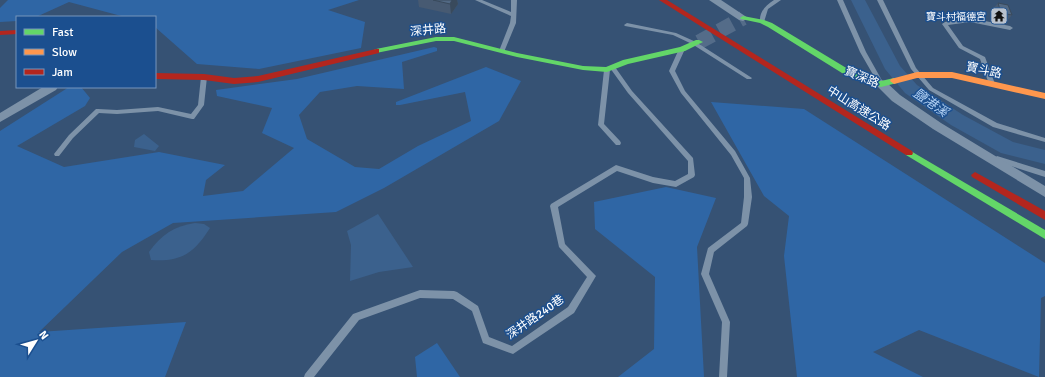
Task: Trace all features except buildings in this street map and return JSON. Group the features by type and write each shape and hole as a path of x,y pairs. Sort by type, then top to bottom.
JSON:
{"main road":[{"name":"中山高速公路","path":"662,0 866,127 1045,235"},
{"name":"寶深路","path":"743,18 762,21 851,74 881,84"},
{"path":"0,33 16,32"},
{"name":"深井路","path":"156,76 204,77 234,81 258,80 391,47 436,39 454,39 583,68 610,69 626,62 682,49 697,43"},
{"name":"寶斗路","path":"881,84 918,75 952,75 1045,96"},
{"path":"970,172 1045,216"}],"street":[{"name":"寶深路","path":"714,0 743,18"},
{"name":"寶深路","path":"881,84 896,98 937,126 1045,192"},
{"path":"0,118 50,88"}],"lane":[{"path":"478,0 513,15"},
{"path":"502,51 513,23 514,0"},
{"path":"762,21 762,12 769,5 778,0"},
{"path":"840,0 863,52 881,84"},
{"path":"880,0 914,69 931,89 995,125 1045,140"},
{"path":"992,84 983,58 961,47 945,24 970,20 1010,28"},
{"path":"627,25 674,34 697,43 749,78"},
{"path":"682,49 672,71 679,85 683,92 733,153 747,178 748,197 744,224 711,250 705,274 726,322 723,377"},
{"path":"610,69 601,125 618,143"},
{"name":"深井路240巷","path":"308,377 356,317 420,294 454,295 475,310 486,340 513,350 571,310 592,276 562,245 554,206 616,168 653,180 676,184 692,175 691,160 610,69"},
{"path":"57,154 65,142 82,128 98,111 117,112 158,109 192,117 201,105 204,77"},
{"path":"983,154 1045,174"}],"shaded area":[{"path":"8,0 359,0 328,10 365,22 361,48 259,69 197,64 156,28 156,16 121,16 69,2 38,16 16,16 16,21 0,22 0,8"},
{"path":"434,47 437,48 437,51 402,62 404,89 357,86 320,92 299,115 307,139 355,167 379,169 418,146 471,121 465,92 400,105 396,105 396,102 486,67 521,81 499,121 384,188 336,212 173,223 122,252 39,332 186,322 165,377 0,377 0,131 67,88 82,88 90,98 85,106 17,146 64,167 159,152 225,165 206,180 203,196 243,191 294,148 262,133 272,108 217,96 216,90 297,79"},
{"path":"711,102 804,109 1045,263 1045,296 1041,298 1039,377 919,330 873,352 923,377 797,377 784,256 789,216 764,196"},
{"path":"144,134 159,146 155,151 134,147 135,140"},
{"path":"666,187 716,198 697,247 704,377 618,377 654,349 655,277 595,229 594,202"},
{"path":"378,214 413,267 379,272 350,281 351,245 347,231"},
{"path":"195,223 204,224 210,228 192,250 179,257 171,259 151,260 149,252 163,236 181,226"},
{"path":"437,343 460,377 417,377 415,357"}],"waterway":[{"name":"鹽港溪","path":"858,0 893,69 911,89 957,120 1008,148 1045,157"}],"tunnel":[{"path":"699,42 743,18"}],"traffic: fast":[{"path":"743,18 762,21 770,25 845,71 881,84 894,81"},
{"path":"376,51 436,39 454,39 517,55 583,68 607,70 626,62 682,49 699,42"},
{"path":"909,153 1045,235"}],"traffic: slow":[{"path":"894,81 917,75 952,75 1045,96"}],"traffic: jam":[{"path":"662,0 909,153"},
{"path":"0,33 16,32"},
{"path":"156,76 204,77 234,81 258,79 376,51"},
{"path":"975,175 1045,216"}],"place":[{"name":"寶斗村福德宮","path":"999,16"}]}
